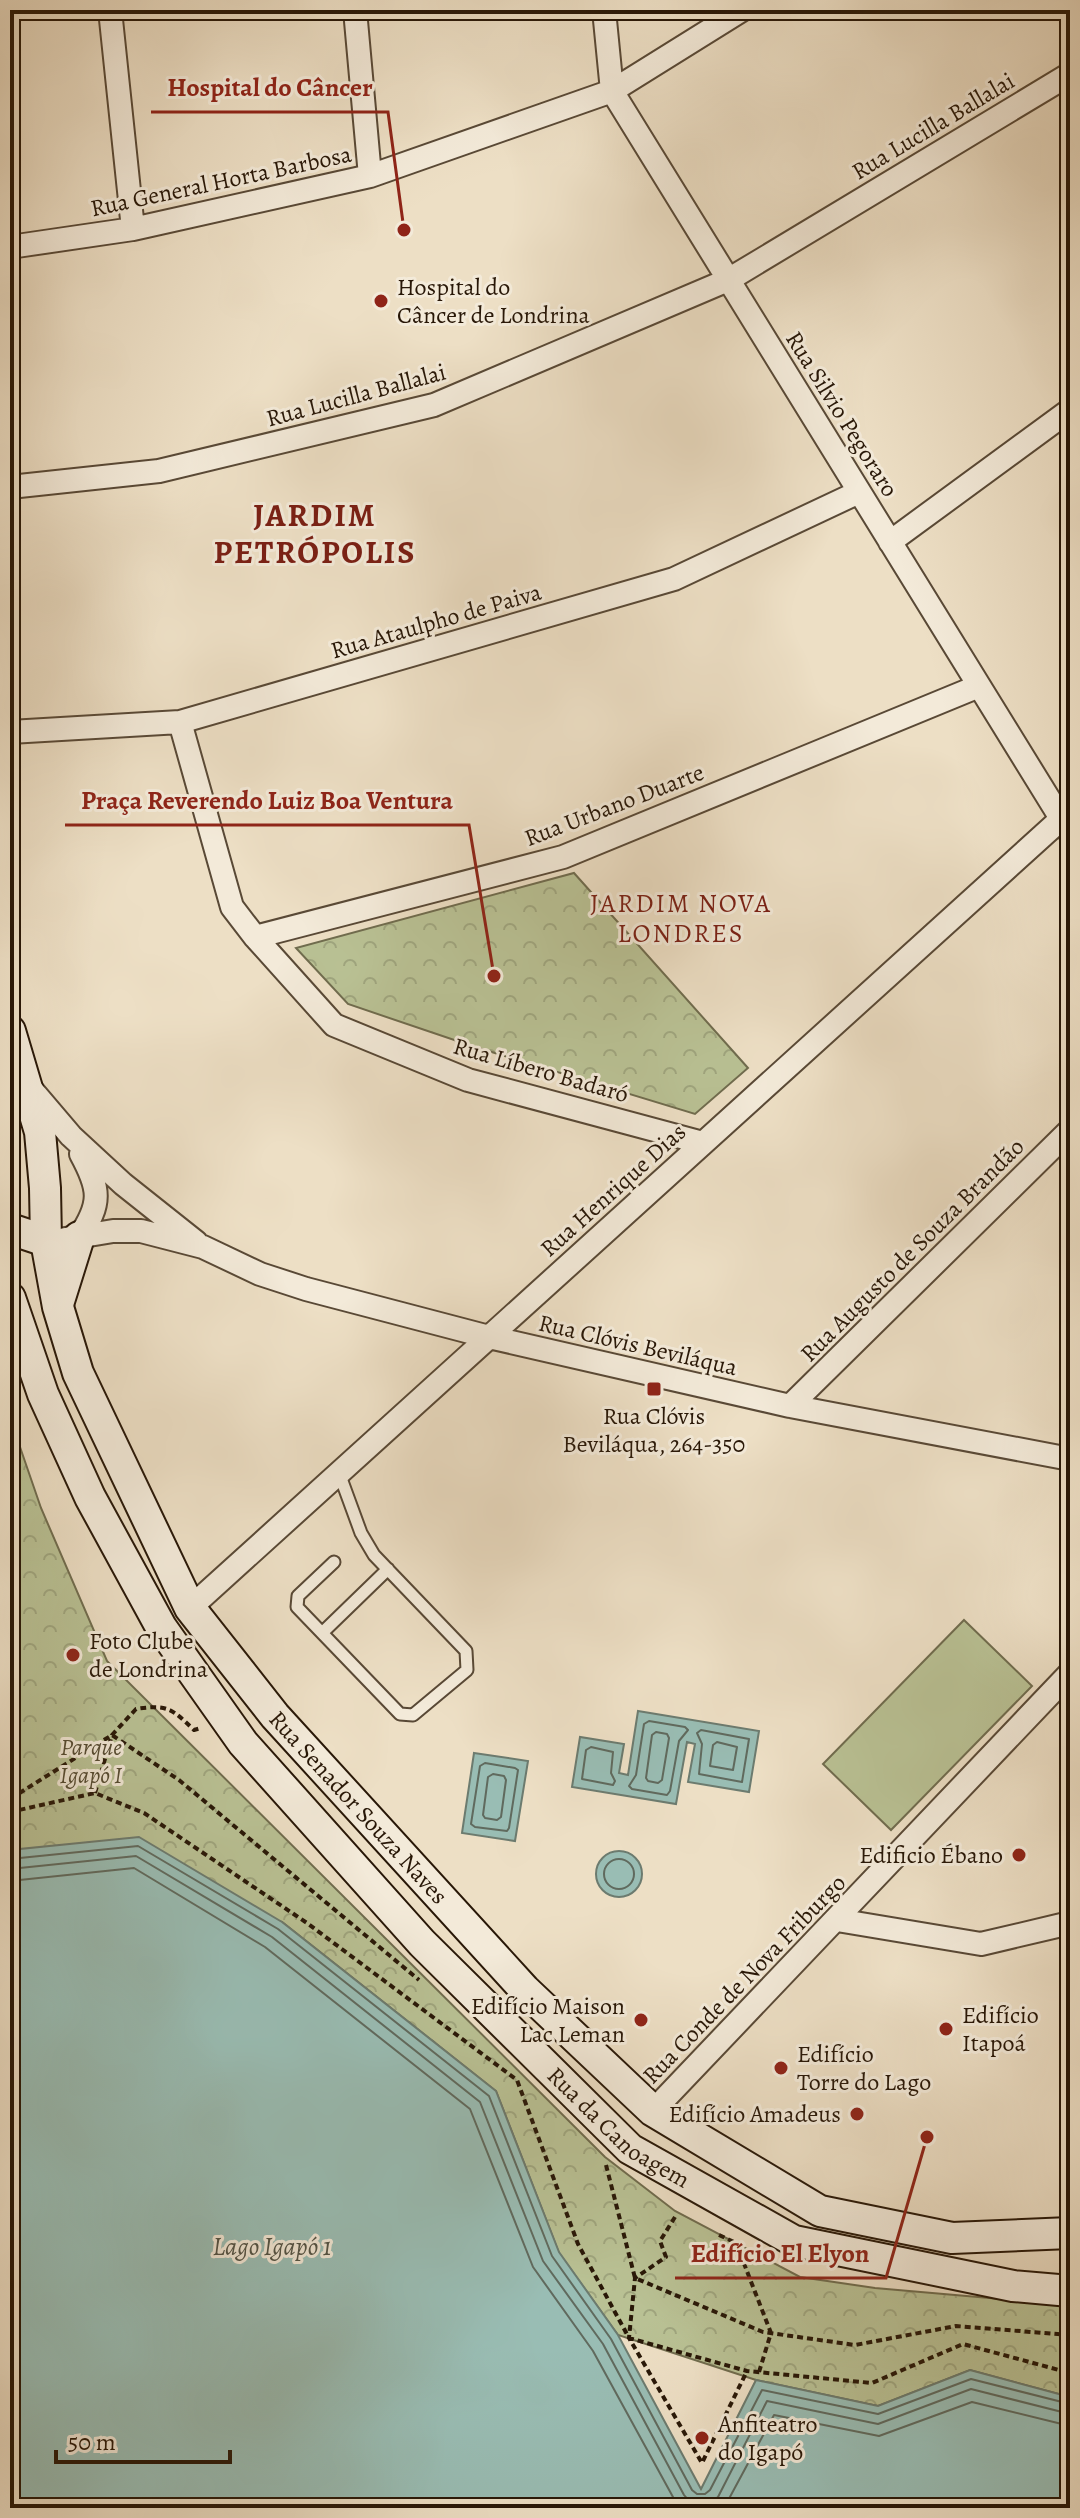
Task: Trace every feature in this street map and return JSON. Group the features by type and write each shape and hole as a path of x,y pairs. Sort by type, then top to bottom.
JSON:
{"main road":[{"name":"Rua Senador Souza Naves","path":"10,1031 40,1132 46,1241 58,1307 78,1373 190,1608 275,1716 525,1990 653,2111 820,2211 952,2238 1070,2233"},
{"path":"10,1229 46,1241"},
{"path":"58,1307 79,1237"},
{"name":"Rua da Canoagem","path":"10,1298 43,1394 90,1497 161,1627 243,1743 422,1943 630,2149 794,2241 1013,2286 1070,2291"}],"street":[{"path":"110,10 133,229"},
{"path":"355,10 370,176"},
{"name":"Rua Silvio Pegoraro","path":"604,10 612,91 979,686 1067,821"},
{"name":"Rua General Horta Barbosa","path":"10,247 133,229 370,176 612,91 742,10"},
{"name":"Rua Lucilla Ballalai","path":"10,487 159,471 434,405 728,280 1070,74"},
{"path":"890,542 1070,410"},
{"name":"Rua Ataulpho de Paiva","path":"10,732 180,722 674,579 859,492"},
{"name":"Rua Urbano Duarte","path":"255,937 563,857 979,686"},
{"name":"Rua Líbero Badaró","path":"180,722 232,907 334,1025 468,1080 703,1143"},
{"name":"Rua Henrique Dias","path":"190,1608 703,1143 1067,821"},
{"name":"Rua Clóvis Beviláqua","path":"25,1081 71,1136 123,1184 203,1247"},
{"name":"Rua Augusto de Souza Brandão","path":"790,1406 1070,1130"},
{"path":"71,1136 94,1179 97,1201 91,1220 79,1237"},
{"name":"Rua Clóvis Beviláqua","path":"46,1241 113,1231 141,1231 203,1247 260,1274 306,1289 489,1337 790,1406 1070,1459"},
{"name":"Rua Conde de Nova Friburgo","path":"653,2111 1070,1673"},
{"path":"837,1920 981,1944 1070,1923"}],"lane":[{"path":"334,1562 298,1596 297,1607 400,1714 413,1715 467,1670 466,1651 374,1555 361,1533 339,1473"},
{"path":"322,1633 388,1569"}],"path":[{"path":"95,1793 112,1735 136,1709 162,1707 174,1711 194,1730 199,1729 202,1722"},
{"path":"10,1807 19,1810 95,1793 144,1813 307,1923 517,2080 578,2244 702,2463 747,2371"},
{"path":"629,2338 635,2278 666,2257 660,2241 675,2217"},
{"path":"719,2235 736,2243 771,2333 759,2372"},
{"path":"629,2338 747,2371 872,2383 963,2344 1070,2373"}],"green space":[{"path":"574,873 748,1068 695,1114 472,1046 348,1004 296,948"},
{"name":"Parque Igapó I","path":"10,1418 41,1508 107,1661 605,2157 675,2211 800,2277 875,2288 1070,2305 1070,2397 970,2370 878,2406 756,2380 618,2335 559,2253 496,2091 282,1922 10,1850"},
{"path":"964,1620 1032,1686 891,1830 823,1764"}],"water":[{"path":"638,1711 759,1731 749,1792 688,1782 695,1744 687,1742 676,1804 572,1787 580,1737 624,1744 619,1773 628,1775"},
{"path":"474,1753 528,1761 515,1841 462,1833"},
{"name":"Lago Igapó 1","path":"139,1837 282,1922 496,2091 559,2252 618,2335 701,2489 756,2380 878,2406 970,2370 1070,2397 1070,2508 10,2508 10,1850"},
{"path":"619,1851 628,1852 635,1858 641,1865 641,1883 635,1890 628,1896 619,1897 610,1896 603,1890 597,1883 596,1874 597,1865 603,1858 610,1852"}],"place":[{"name":"Hospital do Câncer","path":"404,230"},
{"name":"Hospital do Câncer de Londrina","path":"381,301"},
{"name":"Praça Reverendo Luiz Boa Ventura","path":"494,976"},
{"name":"Rua Clóvis Beviláqua, 264-350","path":"654,1389"},
{"name":"Foto Clube de Londrina","path":"73,1655"},
{"name":"Edificio Ébano","path":"1019,1855"},
{"name":"Edifício Maison Lac Leman","path":"641,2020"},
{"name":"Edifício Itapoá","path":"946,2029"},
{"name":"Edifício Torre do Lago","path":"781,2068"},
{"name":"Edifício Amadeus","path":"857,2114"},
{"name":"Edifício El Elyon","path":"927,2137"},
{"name":"Anfiteatro do Igapó","path":"702,2438"}],"district":[{"name":"JARDIM PETRÓPOLIS","path":"315,534"},
{"name":"JARDIM NOVA LONDRES","path":"681,918"}]}
